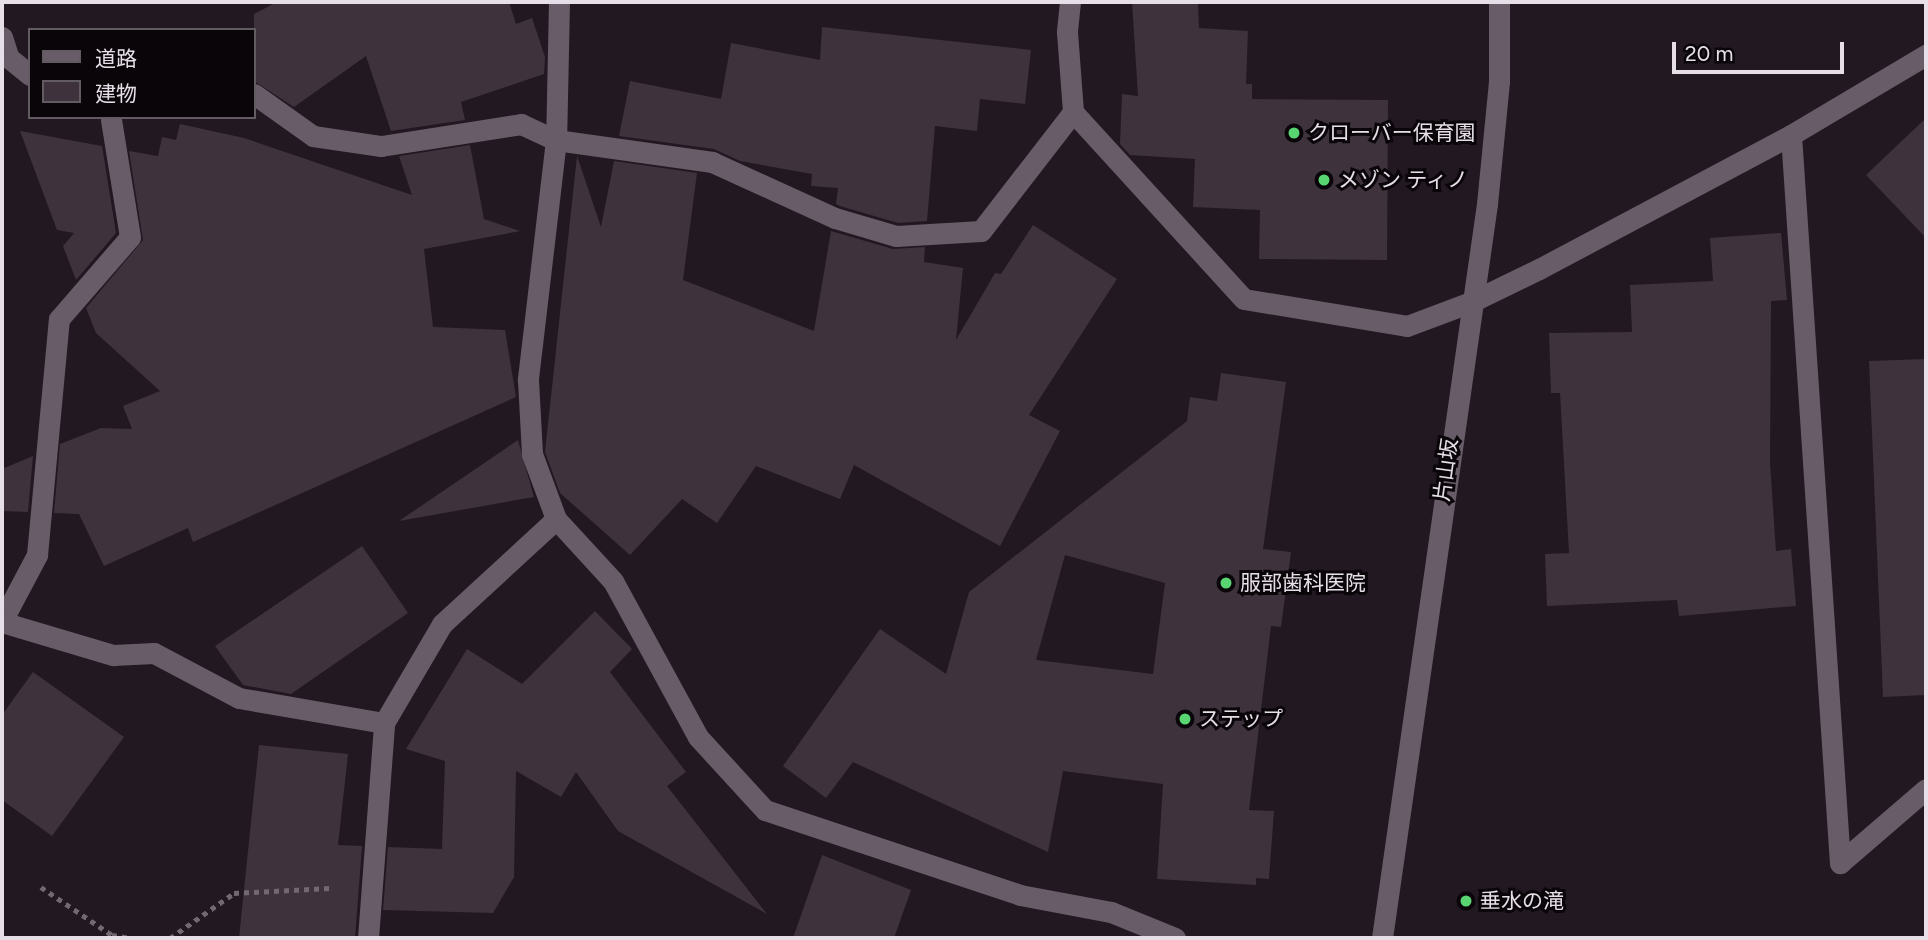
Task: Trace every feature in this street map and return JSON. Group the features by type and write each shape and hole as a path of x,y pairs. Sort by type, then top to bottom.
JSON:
{"street":[{"path":"559,2 556,140 528,380 532,454 556,519 614,581 698,737 765,810 1020,895 1111,912 1175,938"},
{"path":"1070,2 1067,32 1073,112 1244,299 1407,326 1471,302 1790,135 1926,55"},
{"name":"片山坂","path":"1381,938 1471,302 1499,81 1499,2"},
{"path":"2,37 6,59 28,74"},
{"path":"256,95 313,136 381,146 521,124 556,140 712,162 835,218 896,236 981,231 1073,112"},
{"path":"110,119 130,237 59,318 37,555 2,621 113,655 154,653 239,698 384,723"},
{"path":"1790,135 1840,863 1926,789"},
{"path":"368,938 384,723 442,624 556,519"}],"path":[{"path":"170,938 234,894 370,886"},
{"path":"41,887 112,935 131,938"}],"building":[{"path":"277,2 509,2 516,24 532,18 545,57 544,74 461,102 465,120 391,131 366,56 294,107 256,82 254,14"},
{"path":"1132,2 1198,2 1199,28 1248,31 1246,84 1252,84 1252,99 1388,100 1387,260 1259,259 1260,210 1193,207 1195,159 1130,155 1120,144 1122,94 1138,96"},
{"path":"822,27 1031,50 1025,104 980,99 977,131 935,126 927,221 898,223 840,206 836,204 838,188 811,186 812,174 740,161 714,149 619,136 630,81 721,99 731,43 820,60"},
{"path":"1926,118 1926,238 1866,175"},
{"path":"180,124 244,138 412,195 399,156 470,145 484,219 520,231 424,249 433,327 505,330 516,397 193,542 188,528 104,566 79,514 54,513 60,444 101,428 132,429 123,406 160,391 96,333 86,308 143,240 129,151 158,156 162,137 176,140"},
{"path":"20,131 102,146 116,233 76,280 63,246 74,233 57,230"},
{"path":"577,156 601,227 614,161 697,173 683,280 814,331 831,231 893,249 925,247 924,262 963,268 956,340 995,273 1001,274 1033,225 1117,279 1029,415 1060,431 1000,546 854,465 840,499 756,466 717,523 682,499 630,555 560,493 545,452"},
{"path":"1781,233 1787,300 1771,301 1770,463 1776,551 1791,549 1796,606 1679,616 1677,600 1547,606 1545,554 1569,553 1560,393 1551,393 1549,333 1632,332 1630,285 1713,281 1710,238"},
{"path":"1926,359 1926,695 1883,697 1869,361"},
{"path":"1221,373 1286,382 1263,549 1291,552 1281,627 1271,626 1249,810 1274,811 1269,879 1256,878 1256,885 1157,879 1163,784 1063,771 1048,852 853,762 826,798 783,766 880,629 946,674 969,592 1187,421 1190,397 1217,401","holes":["1065,555 1165,583 1153,674 1036,660"]},
{"path":"518,440 534,497 399,521"},
{"path":"33,456 28,512 2,511 2,469"},
{"path":"362,546 408,613 291,694 243,685 215,646"},
{"path":"595,611 632,649 610,672 686,772 667,786 767,914 618,831 576,772 561,797 516,771 514,877 493,913 383,910 388,847 442,849 445,761 406,749 467,649 522,684"},
{"path":"33,672 124,737 52,836 2,800 2,715"},
{"path":"259,745 348,754 338,845 362,846 355,938 239,938"},
{"path":"822,855 911,890 894,938 793,938"}],"place":[{"name":"クローバー保育園","path":"1294,133"},
{"name":"メゾン ティノ","path":"1324,180"},
{"name":"服部歯科医院","path":"1226,583"},
{"name":"ステップ","path":"1185,719"},
{"name":"垂水の滝","path":"1466,901"}]}
